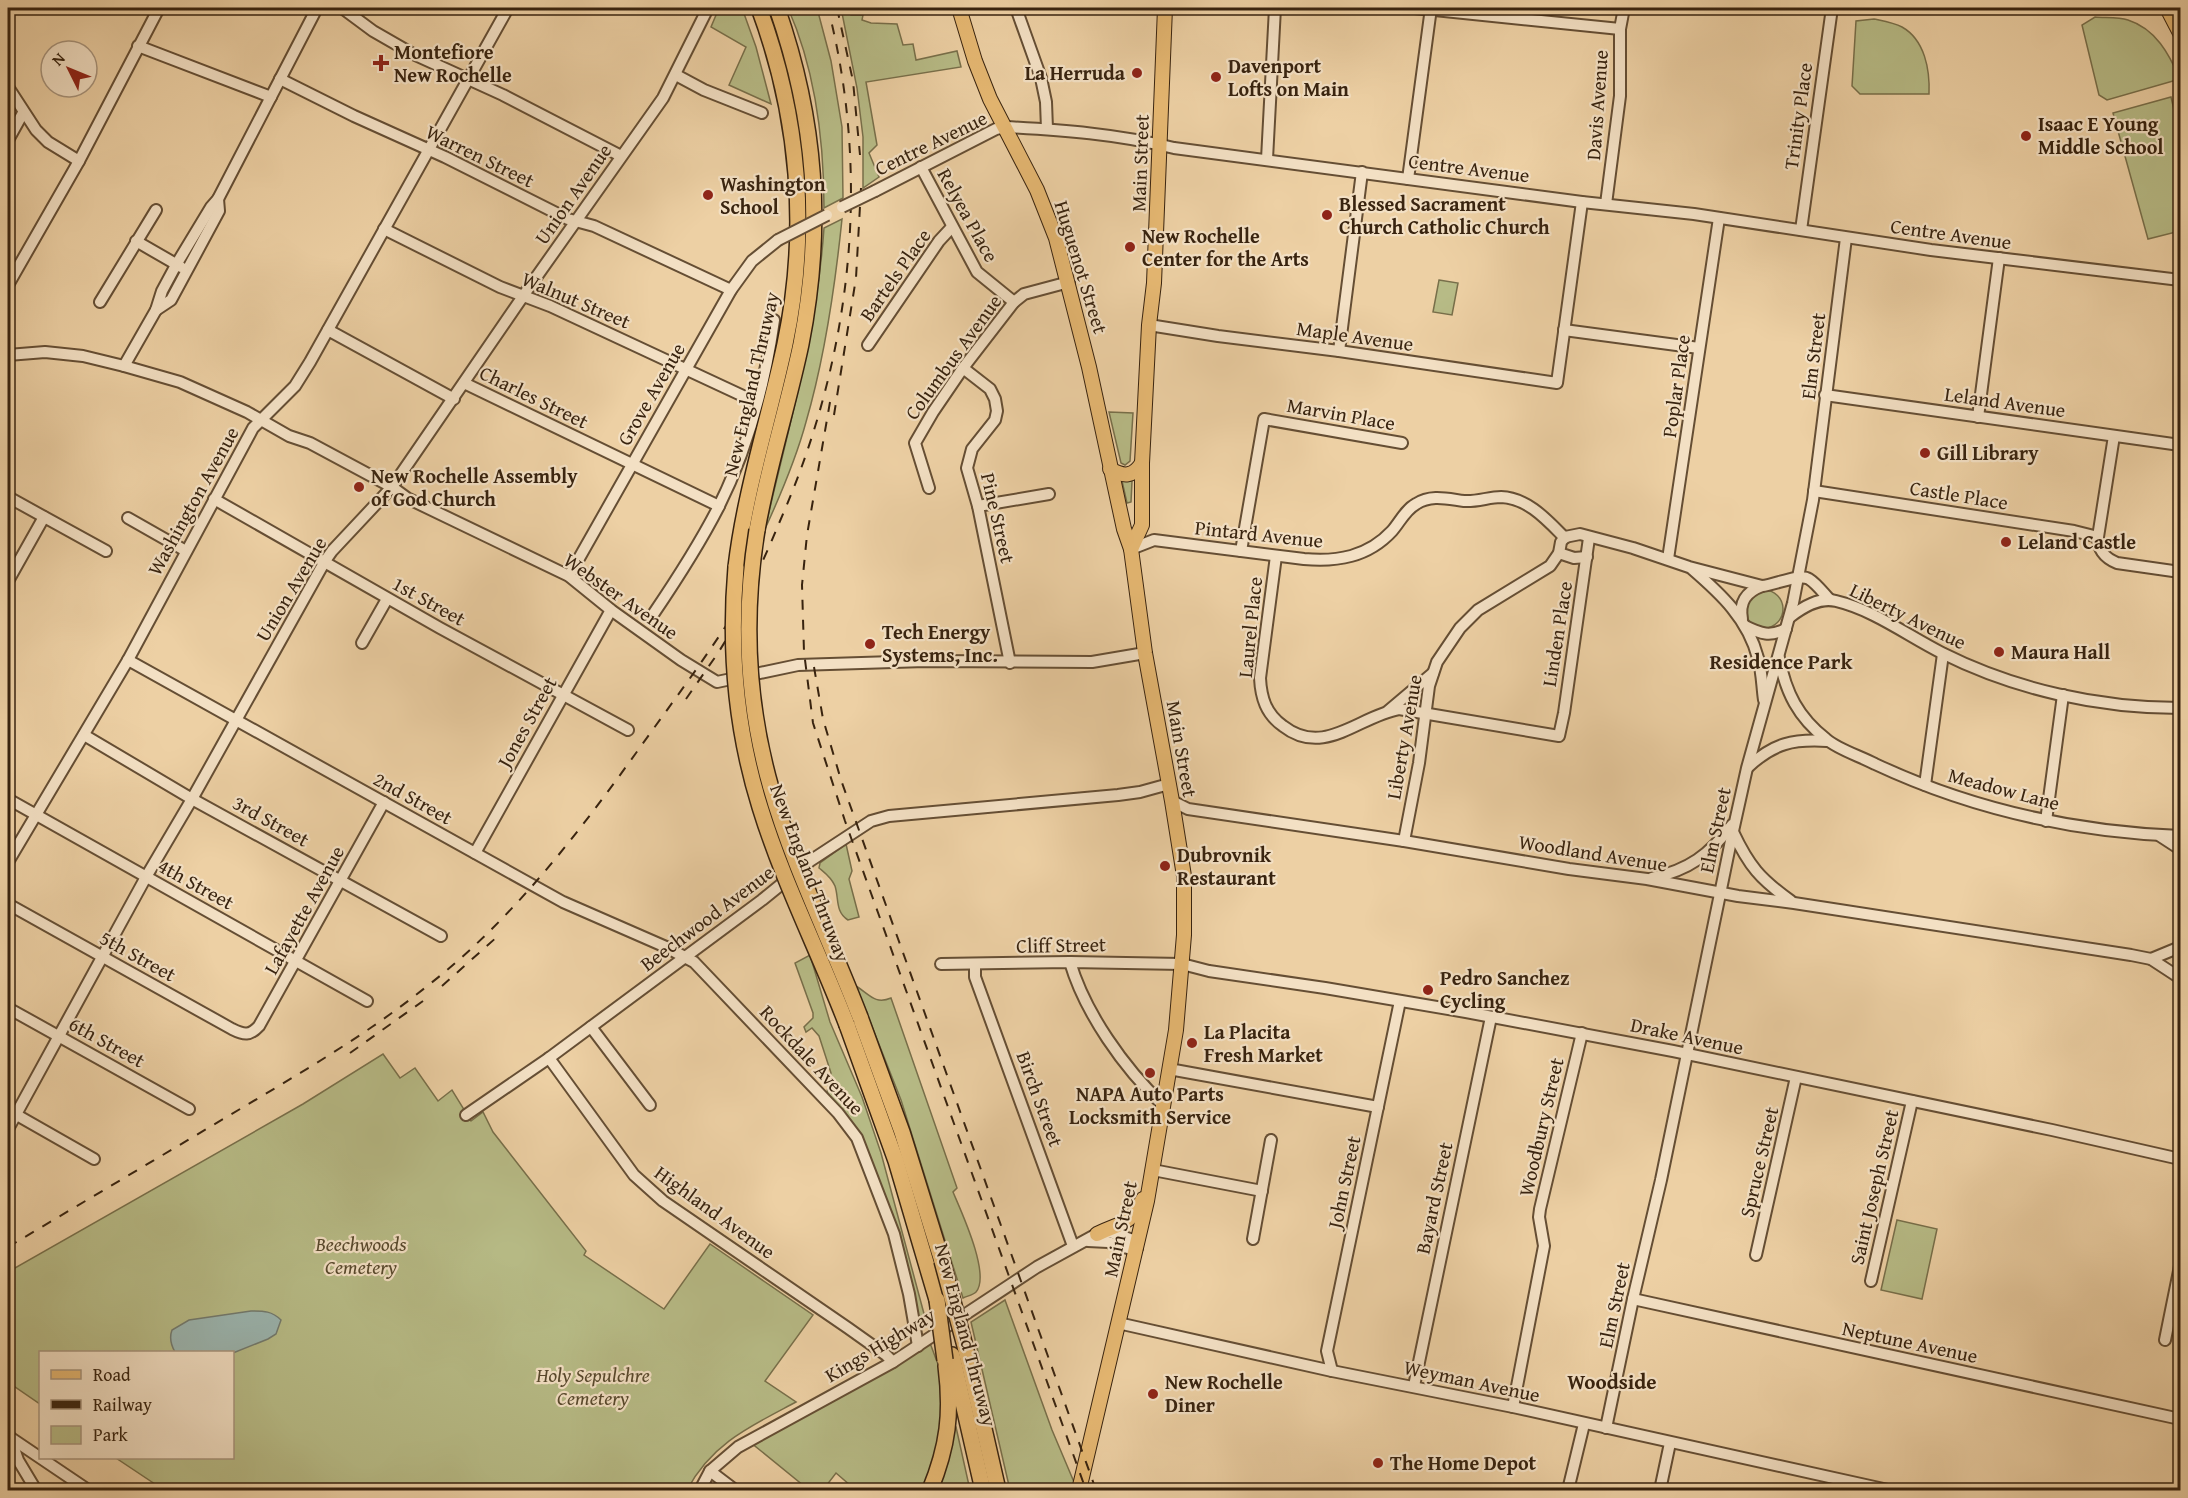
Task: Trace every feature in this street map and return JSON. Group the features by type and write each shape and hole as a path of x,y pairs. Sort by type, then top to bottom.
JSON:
{"highway":[{"path":"752,8 776,56"},
{"name":"New England Thruway","path":"759,8 776,56 789,112 796,170 797,257 785,343 750,484 736,567 733,625 736,682 750,768 761,809 776,850 899,1123 942,1261 965,1346 998,1491"},
{"name":"New England Thruway","path":"777,8 793,57 806,114 813,172 815,231 810,288 802,336 757,530 750,587 748,645 752,696 762,754 773,796 854,1021 928,1269 983,1491"},
{"path":"930,1491 949,1425 948,1357"}],"main road":[{"name":"Huguenot Street","path":"959,8 976,64 990,99 1037,190 1056,238 1069,282 1096,394 1110,469 1131,549"},
{"name":"Main Street","path":"1078,1491 1150,1186 1176,1030 1182,964 1184,876 1145,653 1131,549 1142,525 1142,463 1149,325 1154,283 1165,8"},
{"path":"2168,8 2181,33"},
{"path":"1110,469 1122,475 1129,475 1142,463"},
{"path":"1092,1237 1134,1216 1150,1186"}],"street":[{"path":"8,285 79,161 159,8"},
{"path":"124,366 156,310 162,291 176,264 218,199 317,8"},
{"path":"342,8 391,43 468,78 621,156"},
{"name":"Washington Avenue","path":"8,862 128,660 253,428 295,386 508,8"},
{"name":"Union Avenue","path":"8,1130 12,1112 59,1036 325,561 392,487 663,98 708,8"},
{"path":"1016,8 1041,78 1046,102 1047,129"},
{"path":"1267,159 1275,8"},
{"path":"1414,8 1620,29"},
{"name":"Davis Avenue","path":"1606,204 1620,96 1620,29 1624,8"},
{"name":"Trinity Place","path":"1801,230 1832,8"},
{"path":"1408,178 1431,9"},
{"path":"138,46 271,97"},
{"path":"676,75 704,90 762,112"},
{"name":"Warren Street","path":"280,79 568,219 594,226 731,290"},
{"path":"8,87 23,113 48,142 79,161"},
{"path":"8,140 23,113"},
{"name":"Centre Avenue","path":"778,240 996,129 1005,127 1070,131 1174,148 1719,218 1846,238 2181,280"},
{"name":"Relyea Place","path":"921,167 977,272 1014,302"},
{"path":"1339,351 1362,172"},
{"path":"156,310 171,300 219,211 218,199"},
{"path":"1582,202 1564,330 1699,348"},
{"path":"100,302 156,210"},
{"name":"Poplar Place","path":"1668,559 1719,218"},
{"name":"Bartels Place","path":"868,345 939,241 952,226"},
{"name":"Walnut Street","path":"384,229 524,297 550,306 756,402"},
{"name":"Elm Street","path":"1606,1428 1661,1180 1747,768 1790,617 1814,491 1846,238"},
{"name":"Grove Avenue","path":"569,576 731,290 752,261 778,240"},
{"path":"136,241 187,271"},
{"path":"1978,417 1999,258"},
{"name":"Columbus Avenue","path":"929,488 915,443 963,368 1014,302 1024,294 1069,282"},
{"path":"654,613 691,557 719,506 740,453 756,402 774,320"},
{"name":"Maple Avenue","path":"1149,325 1557,383 1564,330"},
{"name":"Charles Street","path":"328,330 454,399"},
{"name":"Webster Avenue","path":"8,355 45,352 83,356 180,382 247,412 289,436 310,443 392,487 407,498 569,576 611,610 681,660 717,682 798,665 925,661 1092,662 1145,653"},
{"name":"Pine Street","path":"963,368 990,389 997,411 990,428 968,457 968,468 1010,663"},
{"name":"Charles Street","path":"464,383 719,506"},
{"name":"Leland Avenue","path":"1825,395 2181,445"},
{"name":"Marvin Place","path":"1242,551 1264,419 1402,443"},
{"path":"2114,436 2098,537 2101,551 2108,559 2117,563 2181,572"},
{"name":"Castle Place","path":"1814,491 2074,531 2098,537"},
{"path":"978,506 1049,494"},
{"path":"8,497 106,551"},
{"name":"Pintard Avenue","path":"1131,549 1154,540 1324,561 1356,555 1381,540 1413,505 1433,497 1468,501 1501,497 1517,500 1531,507 1565,538"},
{"name":"1st Street","path":"214,499 325,561 387,599 562,696 628,729"},
{"path":"8,581 44,517"},
{"path":"128,518 186,551"},
{"path":"1565,538 1580,534 1762,586"},
{"name":"Liberty Avenue","path":"1404,841 1427,714 1426,702 1433,673 1443,652 1466,621 1490,602 1550,566 1565,538"},
{"name":"Linden Place","path":"1559,735 1589,538"},
{"path":"1559,553 1574,558 1587,557"},
{"name":"Laurel Place","path":"1276,556 1260,678 1264,701 1275,720 1303,738 1318,739 1347,731 1387,711 1433,673"},
{"path":"1689,567 1716,590 1744,623 1764,634 1777,634 1786,629"},
{"path":"1765,703 1758,657 1740,609 1742,602 1754,589 1798,577"},
{"name":"Liberty Avenue","path":"1798,577 1809,579 1830,600"},
{"path":"362,643 387,599"},
{"name":"Liberty Avenue","path":"1790,617 1813,603 1830,600 1857,607 1943,654 2012,681 2064,695 2126,706 2181,708"},
{"name":"Jones Street","path":"475,853 611,610"},
{"path":"1925,785 1943,654"},
{"name":"Meadow Lane","path":"1779,655 1786,690 1802,715 1827,741 1925,785 1970,801 2046,821 2181,836"},
{"name":"2nd Street","path":"128,660 563,902 686,957"},
{"path":"2046,821 2064,695"},
{"name":"Laurel Place","path":"1387,711 1399,709 1559,735"},
{"name":"3rd Street","path":"84,735 192,799 441,936"},
{"name":"Meadow Lane","path":"1747,768 1759,757 1779,745 1794,741 1827,741"},
{"name":"Beechwood Avenue","path":"466,1115 549,1058 686,957 810,861 871,821 889,816 1118,795 1169,784"},
{"name":"4th Street","path":"8,798 368,1001"},
{"name":"Woodland Avenue","path":"1172,801 1188,809 2151,959 2181,978"},
{"name":"Lafayette Avenue","path":"252,1033 259,1026 384,802"},
{"path":"1647,879 1678,871 1703,857 1734,826 1749,863 1757,874 1794,903"},
{"path":"2159,835 2181,849"},
{"name":"5th Street","path":"8,904 241,1034 252,1033"},
{"path":"2151,959 2181,947"},
{"name":"Rockdale Avenue","path":"686,957 694,962 849,1124 857,1138 894,1234 918,1346"},
{"path":"1070,962 1108,1040 1146,1088 1163,1104"},
{"name":"Cliff Street","path":"941,964 1070,962 1182,964"},
{"name":"Drake Avenue","path":"1182,964 1209,971 1400,1001 1686,1053 2181,1159"},
{"name":"Birch Street","path":"975,965 975,977 1073,1246"},
{"name":"John Street","path":"1332,1371 1327,1351 1400,1001"},
{"name":"6th Street","path":"8,1008 189,1109"},
{"name":"Bayard Street","path":"1414,1386 1491,1017"},
{"path":"591,1027 650,1105"},
{"name":"Woodbury Street","path":"1513,1407 1544,1246 1539,1217 1540,1209 1581,1033"},
{"name":"Highland Avenue","path":"549,1058 634,1175 645,1186 663,1201 848,1328 893,1362"},
{"path":"1169,1069 1378,1107"},
{"name":"Spruce Street","path":"1756,1255 1796,1077"},
{"name":"Saint Joseph Street","path":"1871,1281 1912,1101"},
{"path":"12,1112 94,1159"},
{"path":"1253,1239 1271,1140"},
{"path":"1153,1170 1262,1191"},
{"name":"Kings Highway","path":"700,1491 711,1472 738,1447 893,1362 1037,1267 1073,1246 1110,1232 1133,1240 1137,1248"},
{"path":"2165,1340 2181,1266"},
{"name":"Neptune Avenue","path":"1633,1299 2181,1419"},
{"name":"Weyman Avenue","path":"1118,1323 1332,1371 1513,1407 1884,1490"},
{"path":"1568,1491 1584,1424"},
{"path":"9,1436 18,1460 36,1491"},
{"path":"9,1436 39,1457"},
{"path":"1660,1491 1670,1443"},
{"path":"42,1459 88,1491"},
{"path":"711,1472 735,1491"}],"green space":[{"path":"719,8 742,8 756,47 771,104 729,85 746,47 711,27"},
{"path":"788,8 817,8 831,61 842,127 843,198 824,208 820,131 816,106 805,56"},
{"path":"841,8 849,8 851,15 863,15 862,20 871,23 897,24 903,45 913,44 916,60 957,51 961,67 866,82 877,145 869,153 879,177 863,188 863,137 857,88"},
{"path":"2095,17 2124,19 2138,24 2160,43 2180,79 2107,100 2099,95 2082,25"},
{"path":"1874,19 1902,27 1916,40 1927,66 1929,94 1860,94 1852,86 1856,21"},
{"path":"2171,97 2180,136 2180,231 2148,239 2113,113"},
{"path":"842,219 828,322 813,397 793,463 765,529 808,342 824,228"},
{"path":"1439,280 1458,283 1452,315 1433,312"},
{"path":"1109,412 1133,413 1130,461 1125,465 1121,463"},
{"path":"1122,481 1132,481 1131,502 1127,503"},
{"path":"1764,590 1777,596 1783,609 1777,622 1764,628 1751,622 1745,609 1751,596"},
{"path":"846,844 852,871 849,879 859,917 848,920 839,909 833,883 819,868 820,863"},
{"path":"810,955 830,1022 862,1097 881,1153 927,1325 922,1326 912,1302 869,1155 827,1092 831,1073 819,1036 812,1028 806,1032 804,1027 813,1018 813,1013 795,963"},
{"path":"856,986 876,999 891,998 957,1188 953,1192 973,1243 980,1272 980,1284 972,1295 963,1298 901,1100"},
{"name":"Beechwoods Cemetery","path":"383,1054 400,1078 415,1068 438,1101 452,1090 471,1121 483,1112 493,1132 586,1251 584,1255 664,1309 710,1244 813,1315 765,1381 796,1402 734,1437 708,1460 687,1490 164,1490 118,1459 234,1459 234,1351 39,1351 39,1403 8,1382 8,1272 303,1104"},
{"path":"1897,1220 1937,1229 1922,1299 1881,1290"},
{"path":"1005,1300 1052,1430 1074,1482 1072,1490 1010,1490 971,1322"},
{"path":"930,1343 945,1383 944,1427 925,1490 865,1490 850,1485 836,1473 823,1490 809,1490 750,1442"},
{"path":"954,1427 956,1427 970,1490 933,1490"}],"water":[{"path":"260,1311 268,1312 281,1320 276,1334 234,1353 175,1351 171,1339 172,1330 189,1320"}],"railway":[{"path":"8,1247 330,1054 403,1005 457,962 513,907 564,848 613,785 720,635 760,567 804,460 824,397 838,333 847,268 851,203 849,138 841,73 828,8"},
{"path":"837,8 853,81 860,155"},
{"path":"834,415 856,278 861,188"},
{"path":"830,402 807,535 802,585 804,652 813,723 845,821 1086,1490"},
{"path":"686,699 736,624"},
{"path":"814,667 823,719 841,780 1096,1490"},
{"path":"442,986 498,936"},
{"path":"350,1053 423,1001"}],"place":[{"name":"Montefiore New Rochelle","path":"381,63"},
{"name":"La Herruda","path":"1137,73"},
{"name":"Davenport Lofts on Main","path":"1216,77"},
{"name":"Isaac E Young Middle School","path":"2026,136"},
{"name":"Washington School","path":"708,195"},
{"name":"Blessed Sacrament Church Catholic Church","path":"1327,215"},
{"name":"New Rochelle Center for the Arts","path":"1130,247"},
{"name":"Gill Library","path":"1925,453"},
{"name":"New Rochelle Assembly of God Church","path":"359,487"},
{"name":"Leland Castle","path":"2006,542"},
{"name":"Tech Energy Systems, Inc.","path":"870,644"},
{"name":"Maura Hall","path":"1999,652"},
{"name":"Dubrovnik Restaurant","path":"1165,866"},
{"name":"Pedro Sanchez Cycling","path":"1428,990"},
{"name":"La Placita Fresh Market","path":"1192,1043"},
{"name":"NAPA Auto Parts Locksmith Service","path":"1150,1073"},
{"name":"New Rochelle Diner","path":"1153,1394"},
{"name":"The Home Depot","path":"1378,1463"}],"district":[{"name":"Residence Park","path":"1781,662"},
{"name":"Woodside","path":"1612,1382"}],"park label":[{"name":"Holy Sepulchre Cemetery","path":"593,1386"}]}
